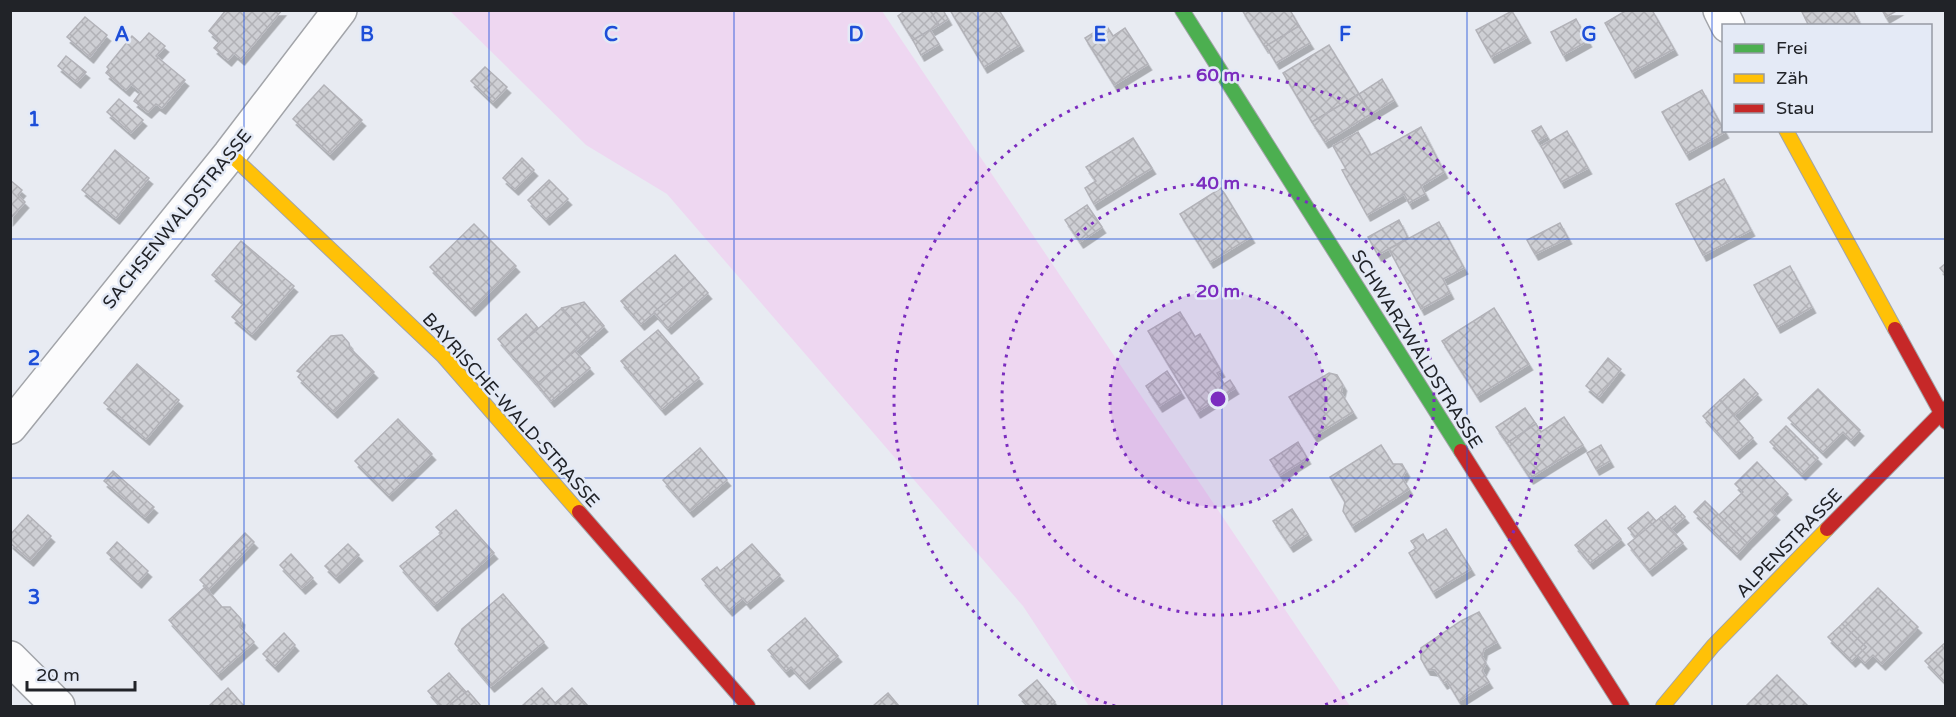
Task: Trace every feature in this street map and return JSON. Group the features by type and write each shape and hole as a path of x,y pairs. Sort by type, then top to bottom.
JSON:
{"street":[{"name":"SACHSENWALDSTRASSE","path":"10,427 230,154 340,10"},
{"name":"SCHWARZWALDSTRASSE","path":"1182,10 1622,706"},
{"path":"1720,10 1727,24"},
{"path":"1787,132 1944,414"},
{"name":"BAYRISCHE-WALD-STRASSE","path":"230,154 443,356 748,706"},
{"name":"ALPENSTRASSE","path":"1663,706 1713,646 1944,414"},
{"path":"10,658 58,706"}],"shaded area":[{"path":"450,11 882,11 1350,706 1089,706 1023,606 667,194 586,145"}],"building":[{"path":"226,10 282,10 241,59 234,53 228,60 214,48 220,41 209,31"},
{"path":"906,10 930,10 939,25 913,40 898,16"},
{"path":"930,10 943,10 948,19 939,25"},
{"path":"950,10 999,10 1020,45 984,67"},
{"path":"1242,10 1290,10 1299,26 1265,47"},
{"path":"1627,10 1652,10 1674,49 1632,72 1605,23"},
{"path":"1853,10 1860,24 1808,24 1802,12"},
{"path":"1882,10 1898,10 1886,17"},
{"path":"1512,11 1527,37 1491,57 1476,30"},
{"path":"85,17 107,35 90,57 67,37"},
{"path":"1576,19 1588,41 1563,55 1551,32"},
{"path":"1106,25 1113,36 1125,28 1148,64 1114,85 1085,38"},
{"path":"1299,26 1310,43 1276,63 1266,46"},
{"path":"930,30 939,44 921,55 913,40"},
{"path":"149,33 165,46 156,56 185,80 162,108 156,104 148,112 134,101 141,92 131,84 126,90 106,73 109,69 107,67 132,36 140,43"},
{"path":"1329,45 1359,94 1312,122 1283,73"},
{"path":"66,56 86,72 77,82 58,66"},
{"path":"485,67 507,87 493,102 471,81"},
{"path":"1382,79 1394,100 1371,114 1359,94"},
{"path":"324,85 362,120 330,154 293,119"},
{"path":"1702,90 1722,127 1722,132 1725,132 1686,154 1662,112"},
{"path":"1359,94 1371,114 1325,142 1312,122"},
{"path":"119,99 143,120 131,133 107,112"},
{"path":"1541,126 1547,136 1538,141 1532,131"},
{"path":"1421,127 1444,172 1421,186 1425,194 1409,203 1404,194 1367,215 1342,170 1346,169 1333,146 1358,132 1371,155"},
{"path":"1567,131 1588,168 1561,182 1541,146"},
{"path":"1133,138 1152,168 1094,204 1085,188 1096,181 1086,167"},
{"path":"115,150 149,178 116,218 82,190"},
{"path":"522,158 534,170 515,189 503,178"},
{"path":"1724,179 1751,230 1703,255 1676,204"},
{"path":"10,180 22,190 18,195 25,202 10,219"},
{"path":"549,180 568,199 546,219 528,200"},
{"path":"1221,188 1251,237 1210,262 1180,214"},
{"path":"1087,205 1102,227 1080,242 1065,220"},
{"path":"1399,220 1408,238 1378,255 1368,237"},
{"path":"1439,222 1464,268 1443,279 1450,293 1421,309 1389,249"},
{"path":"1560,223 1568,238 1535,254 1527,240"},
{"path":"474,224 516,266 472,310 430,267"},
{"path":"241,241 294,286 252,334 232,317 244,303 212,275"},
{"path":"675,255 695,278 641,324 621,301"},
{"path":"1946,263 1946,275 1940,268"},
{"path":"1790,266 1812,307 1777,327 1754,285"},
{"path":"695,278 708,293 668,328 654,312"},
{"path":"584,302 604,326 589,339 562,308"},
{"path":"562,308 589,339 537,384 510,353"},
{"path":"1494,308 1529,364 1477,396 1442,341"},
{"path":"1180,312 1195,337 1200,334 1221,371 1217,373 1224,384 1230,380 1235,388 1197,412 1148,331"},
{"path":"526,314 538,328 510,353 498,339"},
{"path":"658,330 699,378 662,409 621,361"},
{"path":"342,335 350,348 374,372 334,412 298,377 301,373 297,371 331,336"},
{"path":"575,351 590,368 551,401 537,384"},
{"path":"1608,358 1621,369 1599,397 1586,386"},
{"path":"137,364 179,400 146,439 104,403"},
{"path":"1167,371 1181,392 1159,406 1146,386"},
{"path":"1329,373 1337,375 1343,385 1341,393 1353,412 1314,436 1289,397"},
{"path":"1744,379 1758,394 1734,416 1720,400"},
{"path":"1818,389 1860,430 1851,440 1843,432 1823,452 1788,418"},
{"path":"1720,400 1753,438 1736,453 1703,416"},
{"path":"1525,408 1536,424 1507,443 1496,427"},
{"path":"1564,417 1583,445 1530,478 1507,443 1536,424 1541,432"},
{"path":"398,419 432,454 389,495 355,461"},
{"path":"1786,426 1818,458 1802,474 1770,442"},
{"path":"1298,442 1307,458 1280,475 1270,460"},
{"path":"1381,445 1393,464 1402,464 1406,471 1402,478 1409,489 1352,526 1343,511 1345,502 1330,477"},
{"path":"1601,445 1610,461 1596,469 1587,453"},
{"path":"700,448 727,480 690,511 663,480"},
{"path":"1757,462 1788,494 1772,510 1776,514 1747,543 1719,515 1743,492 1735,484"},
{"path":"113,471 154,507 145,517 104,481"},
{"path":"1705,501 1747,543 1737,554 1694,512"},
{"path":"1675,506 1685,517 1671,529 1661,517"},
{"path":"1292,509 1308,534 1290,546 1273,521"},
{"path":"456,510 494,553 434,605 400,566 442,533 436,527"},
{"path":"1648,512 1656,521 1636,538 1628,528"},
{"path":"28,515 51,536 30,560 10,543 10,535"},
{"path":"1661,517 1683,543 1649,570 1628,544"},
{"path":"1606,520 1621,539 1590,563 1575,545"},
{"path":"1446,529 1471,569 1433,592 1409,553 1416,548 1411,541 1423,534 1427,541"},
{"path":"245,533 254,542 209,589 200,580"},
{"path":"117,542 148,571 138,582 107,553"},
{"path":"348,544 359,555 336,577 325,566"},
{"path":"752,544 780,575 747,603 743,598 729,610 702,579 717,567 720,571"},
{"path":"291,554 313,578 302,588 280,565"},
{"path":"205,587 222,607 230,607 241,619 240,627 254,642 218,674 169,620"},
{"path":"1878,588 1918,627 1882,664 1873,655 1865,663 1857,655 1866,647 1842,624"},
{"path":"503,594 544,642 491,686 455,644 462,629"},
{"path":"1479,612 1497,642 1484,649 1482,657 1486,663 1482,671 1489,682 1459,701 1447,681 1444,683 1435,670 1427,669 1421,659 1421,648 1461,621"},
{"path":"805,618 838,656 806,683 791,667 786,671 768,650"},
{"path":"1842,624 1866,647 1852,661 1828,637"},
{"path":"284,633 295,645 275,666 263,654"},
{"path":"1946,642 1946,683 1925,661"},
{"path":"449,673 466,692 449,706 441,706 428,691"},
{"path":"1777,675 1808,706 1746,706"},
{"path":"1037,680 1055,702 1050,706 1029,706 1019,695"},
{"path":"228,688 244,706 209,706"},
{"path":"542,688 555,703 572,688 588,706 522,706"},
{"path":"468,691 481,706 449,706 466,692"},
{"path":"888,693 899,706 873,706"}],"traffic: fast":[{"path":"1182,10 1461,451"}],"traffic: slow":[{"path":"1787,132 1895,329"},
{"path":"230,154 443,356 579,512"},
{"path":"1663,706 1713,646 1827,529"}],"traffic: jam":[{"path":"1895,329 1946,422"},
{"path":"1827,529 1946,408"},
{"path":"1461,451 1622,706"},
{"path":"579,512 748,706"}]}
